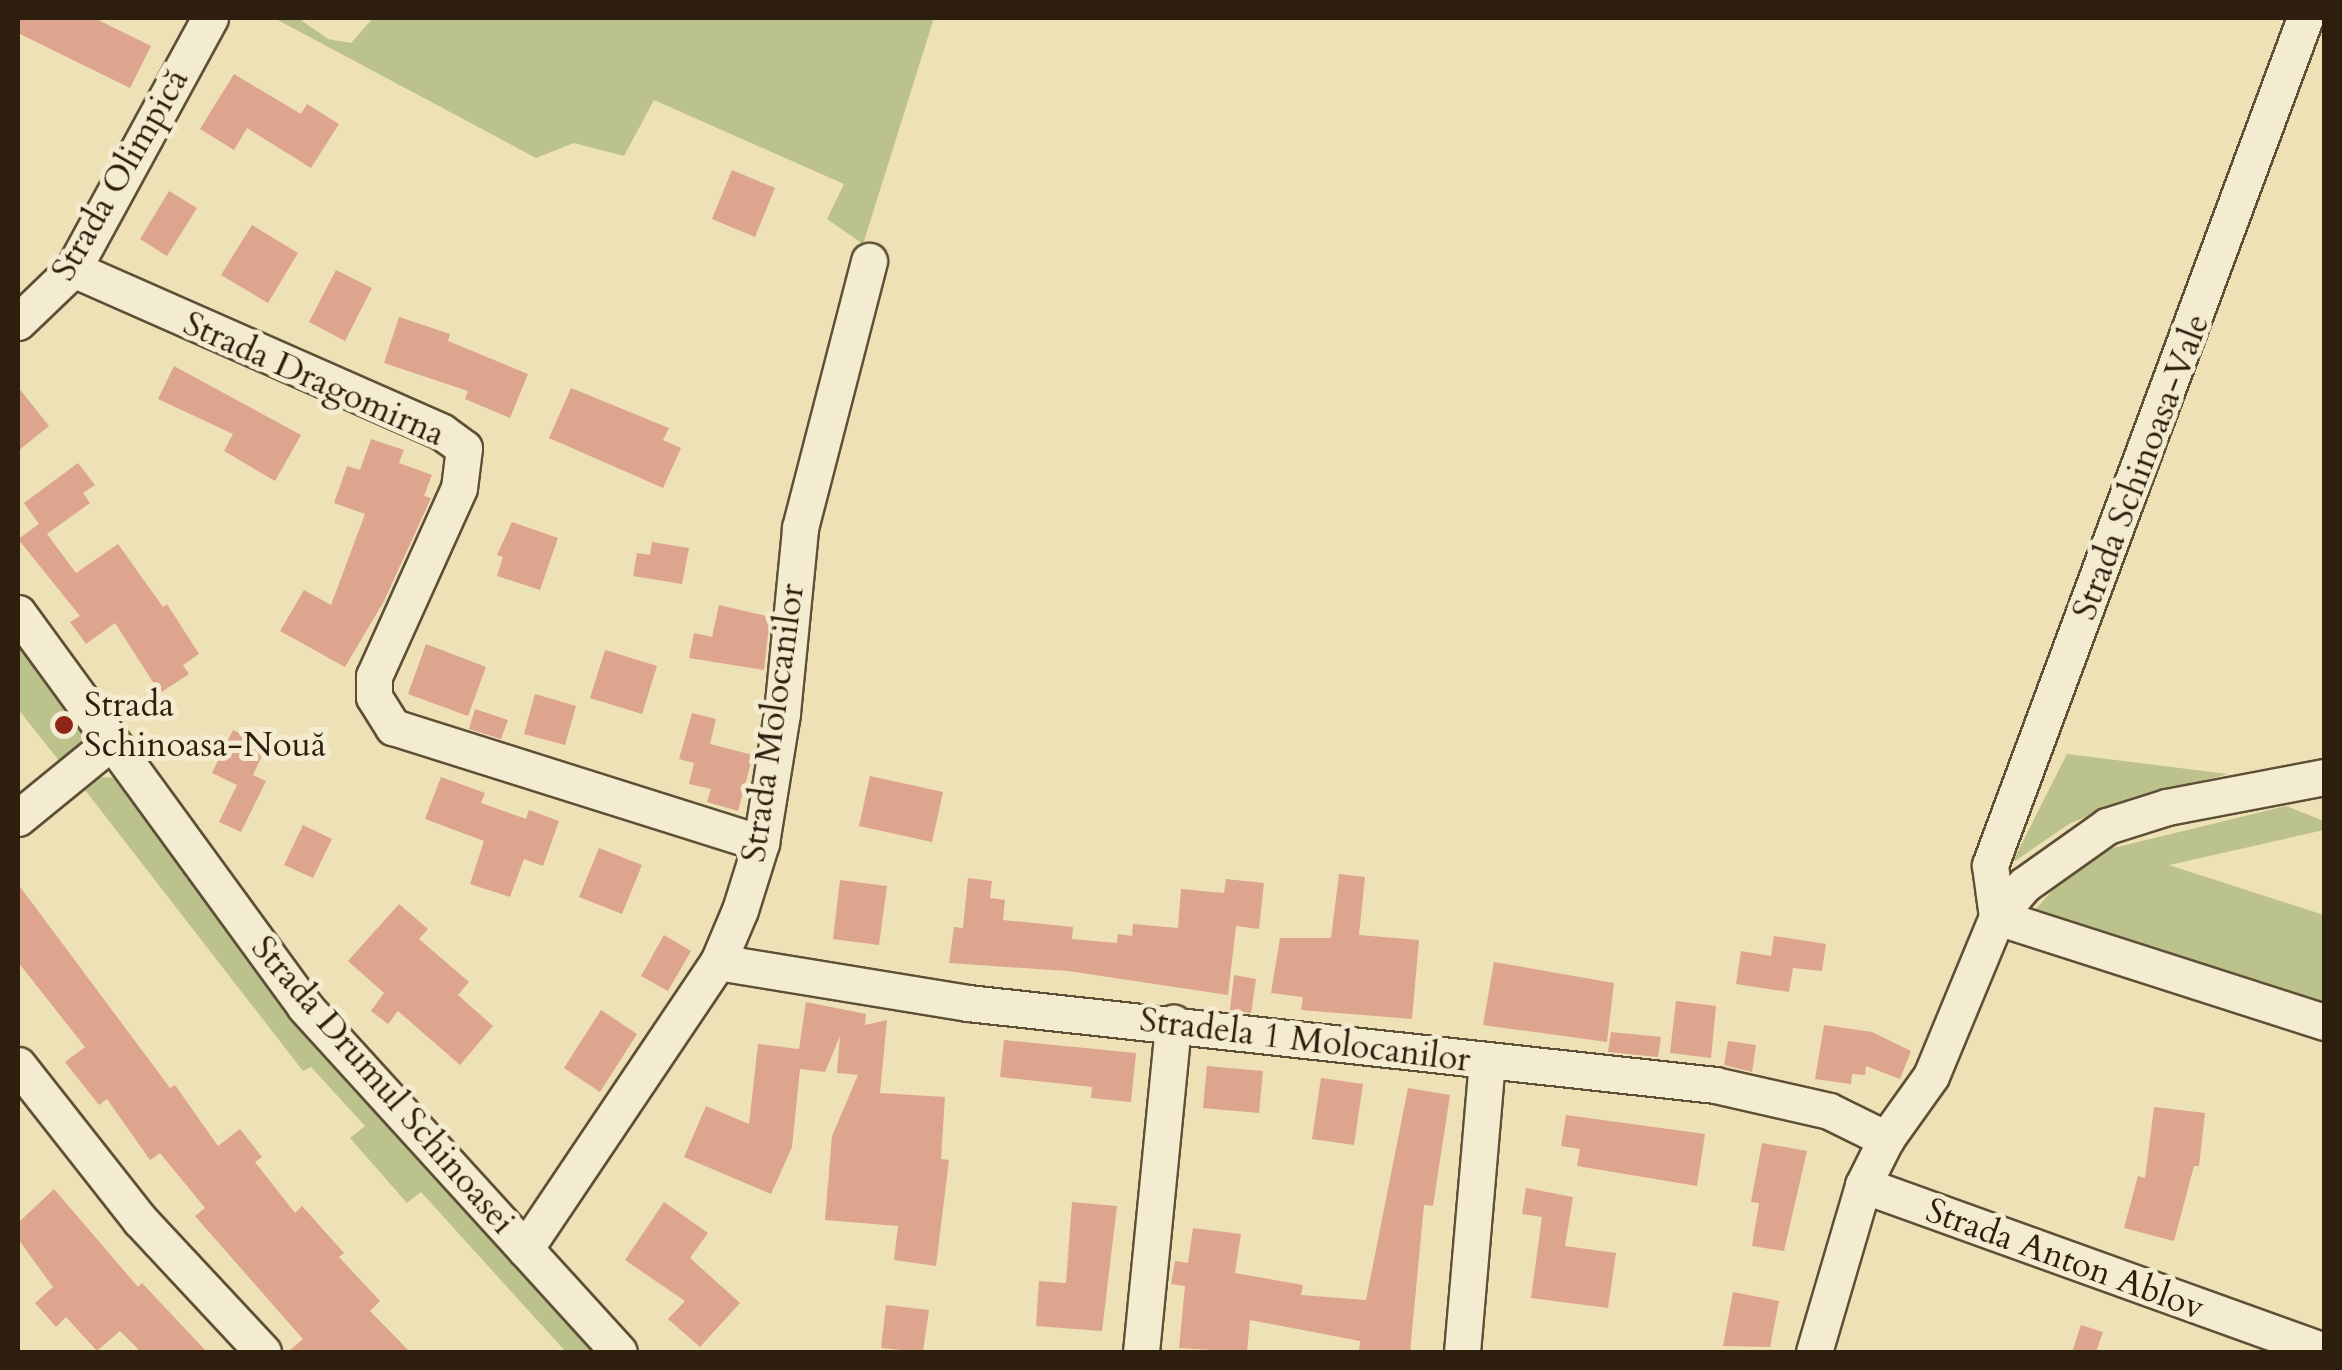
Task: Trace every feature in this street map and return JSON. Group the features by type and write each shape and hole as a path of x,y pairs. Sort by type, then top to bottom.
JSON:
{"street":[{"name":"Strada Olimpică","path":"18,322 73,270 210,18"},
{"name":"Strada Schinoasa-Vale","path":"1997,917 1990,865 2304,18"},
{"name":"Strada Molocanilor","path":"525,1248 718,962 761,843 800,528 869,260"},
{"name":"Strada Dragomirna","path":"73,270 442,432 464,448 459,488 374,676 378,708 406,734 761,843"},
{"name":"Strada Drumul Schinoasei","path":"18,613 305,1006 619,1352"},
{"path":"18,818 110,744"},
{"path":"1814,1352 1864,1185 1886,1139 1931,1076 1997,917 2062,853 2107,826 2167,807 2324,777"},
{"path":"1997,917 2324,1022"},
{"name":"Stradela 1 Molocanilor","path":"718,962 870,991 1714,1086 1828,1111 1886,1139"},
{"path":"1141,1352 1173,1023"},
{"path":"1462,1352 1488,1061"},
{"path":"18,1065 140,1220 263,1352"},
{"name":"Strada Anton Ablov","path":"1864,1185 2324,1351"}],"green space":[{"path":"274,18 298,18 328,39 351,43 373,18 934,18 863,244 827,219 844,184 654,100 624,156 574,143 536,158"},
{"path":"18,637 91,739 60,762 18,709"},
{"path":"2067,754 2228,774 2114,805 2069,824 2012,863"},
{"path":"98,777 118,778 602,1352 566,1352 421,1192 407,1203 350,1138 365,1126 311,1067 303,1071 85,790"},
{"path":"2286,806 2324,821 2324,830 2169,865 2324,915 2324,1006 2032,913 2063,879 2109,849"}],"building":[{"path":"18,18 94,18 151,46 130,88 18,33"},
{"path":"234,74 301,114 307,104 339,124 311,168 247,128 234,150 200,129"},
{"path":"732,170 775,188 755,237 712,219"},
{"path":"169,191 197,208 167,256 140,239"},
{"path":"252,225 298,253 268,303 221,275"},
{"path":"336,270 372,288 345,341 309,322"},
{"path":"399,317 450,334 448,341 528,374 510,418 465,399 468,391 384,363"},
{"path":"174,366 301,435 275,481 224,451 233,434 158,399"},
{"path":"18,387 49,426 18,451"},
{"path":"571,388 669,428 663,440 681,448 663,488 549,438"},
{"path":"371,439 404,450 399,463 432,475 424,496 431,498 384,601 345,667 280,631 304,590 331,605 365,514 334,503 347,466 360,470"},
{"path":"78,463 95,485 83,493 90,503 47,534 76,573 118,544 163,607 167,604 199,654 183,665 189,674 160,693 115,623 86,644 70,622 80,616 18,539 39,524 24,503"},
{"path":"512,522 558,538 540,590 497,576 503,557 497,555"},
{"path":"652,542 689,548 682,584 633,576 637,553 650,555"},
{"path":"719,605 770,617 764,670 689,658 694,633 712,637"},
{"path":"426,644 486,667 468,716 408,694"},
{"path":"605,650 657,666 642,714 590,698"},
{"path":"535,694 576,706 565,745 524,734"},
{"path":"475,709 508,720 501,739 469,729"},
{"path":"692,713 716,719 710,744 753,755 738,811 707,802 711,789 689,784 694,763 679,759"},
{"path":"233,730 266,747 253,775 266,781 241,832 219,822 237,785 212,773"},
{"path":"870,776 943,792 932,842 859,826"},
{"path":"441,777 485,793 481,803 526,819 529,810 559,821 543,866 524,859 510,897 470,884 484,841 425,819"},
{"path":"303,825 332,839 313,878 284,865"},
{"path":"599,848 642,865 622,914 579,897"},
{"path":"1339,874 1365,877 1359,935 1419,940 1412,1019 1301,1010 1303,997 1271,993 1280,938 1331,938"},
{"path":"968,878 992,881 990,898 1005,900 1003,920 1073,927 1072,939 1117,943 1118,934 1132,936 1133,924 1178,928 1181,889 1224,893 1226,879 1264,883 1259,929 1236,926 1228,995 1068,971 949,963 954,927 963,928"},
{"path":"840,880 887,886 879,945 833,939"},
{"path":"18,884 218,1146 240,1129 262,1157 255,1162 295,1213 302,1206 344,1253 339,1257 380,1301 370,1311 410,1352 288,1352 303,1339 195,1216 205,1208 160,1153 150,1160 107,1099 99,1105 65,1062 85,1047 18,962"},
{"path":"399,904 428,929 419,939 469,982 458,995 493,1026 460,1065 398,1011 388,1024 371,1011 384,993 348,961"},
{"path":"664,935 691,951 668,991 641,976"},
{"path":"1774,936 1826,944 1822,971 1793,968 1789,992 1736,984 1741,951 1771,956"},
{"path":"1494,962 1614,983 1607,1042 1483,1025"},
{"path":"1234,975 1256,979 1251,1013 1230,1010"},
{"path":"1676,1001 1716,1006 1711,1058 1670,1053"},
{"path":"806,1002 866,1014 865,1025 887,1020 880,1093 945,1097 941,1159 949,1160 936,1266 894,1260 898,1226 825,1220 832,1136 858,1075 837,1073 840,1036 825,1072 800,1069 792,1147 771,1194 684,1157 706,1106 749,1124 758,1044 799,1049"},
{"path":"601,1010 637,1034 600,1092 564,1068"},
{"path":"1824,1025 1872,1032 1911,1051 1900,1079 1866,1066 1865,1075 1852,1074 1851,1084 1815,1079"},
{"path":"1611,1032 1661,1037 1658,1057 1608,1052"},
{"path":"1004,1040 1136,1053 1131,1102 1091,1098 1092,1087 1000,1077"},
{"path":"1728,1041 1756,1045 1752,1072 1724,1065"},
{"path":"1207,1066 1263,1071 1259,1113 1203,1108"},
{"path":"1321,1078 1363,1084 1354,1145 1312,1139"},
{"path":"1408,1088 1450,1095 1433,1206 1424,1205 1410,1352 1359,1352 1360,1341 1250,1320 1247,1352 1179,1348 1185,1286 1171,1284 1175,1261 1188,1263 1193,1228 1241,1234 1235,1273 1303,1285 1301,1295 1366,1300"},
{"path":"2154,1107 2205,1113 2199,1166 2194,1166 2174,1241 2124,1228 2138,1176 2145,1178"},
{"path":"1566,1115 1705,1134 1697,1186 1577,1166 1580,1149 1561,1146"},
{"path":"1762,1143 1807,1151 1784,1251 1752,1246 1759,1203 1751,1202"},
{"path":"1526,1188 1573,1197 1565,1246 1616,1253 1608,1308 1531,1298 1542,1217 1522,1214"},
{"path":"54,1189 138,1287 142,1283 207,1352 141,1352 120,1331 97,1351 66,1317 56,1327 35,1303 53,1287 18,1239 18,1223"},
{"path":"664,1202 708,1233 690,1258 740,1303 700,1347 668,1319 685,1301 625,1260"},
{"path":"1072,1202 1117,1206 1102,1331 1036,1326 1039,1281 1066,1283"},
{"path":"1733,1292 1779,1301 1770,1347 1723,1346"},
{"path":"886,1305 929,1310 923,1352 881,1348"},
{"path":"2081,1325 2103,1332 2096,1352 2072,1352"}],"place":[{"name":"Strada Schinoasa-Nouă","path":"64,725"}]}
